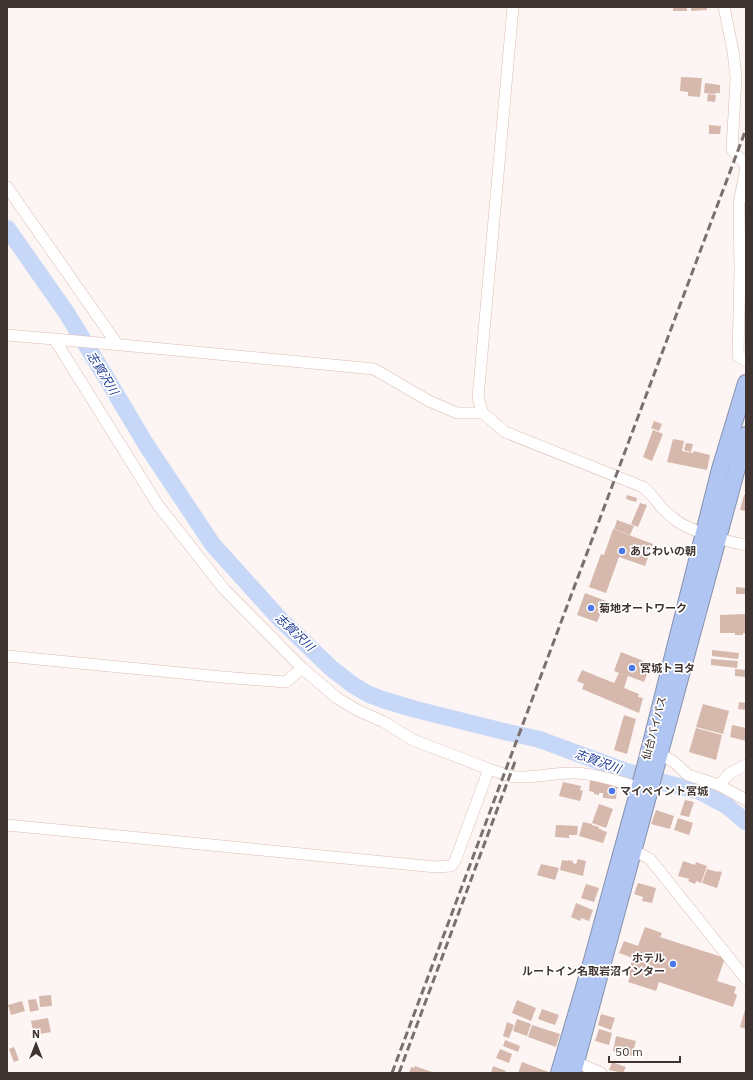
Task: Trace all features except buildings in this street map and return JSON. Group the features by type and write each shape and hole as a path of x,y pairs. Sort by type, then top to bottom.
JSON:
{"highway":[{"name":"仙台バイパス","path":"711,535 720,469 746,383"},
{"name":"仙台バイパス","path":"559,1073 643,788 653,763 711,535 746,439"},
{"name":"仙台バイパス","path":"575,1068 633,850 643,788"}],"street":[{"path":"512,7 478,398 483,413 505,432 643,487 648,490 662,508 675,520 691,529 734,543 746,545"},
{"path":"724,7 733,51 736,78 732,150 746,168 739,203 743,241 738,356 746,361"},
{"path":"7,187 114,344"},
{"path":"7,335 374,369 429,402 457,413 483,413"},
{"path":"57,340 158,505 224,589 302,668 337,698 357,710 384,722 414,740 489,769 515,777 574,772 643,788"},
{"path":"7,656 286,682 302,668"},
{"path":"653,763 674,762 688,775 719,785 746,800"},
{"path":"719,785 730,773 746,765"},
{"path":"7,825 436,867 452,866 489,769"},
{"path":"633,850 650,859 746,979"},
{"path":"575,1068 601,1073"}],"waterway":[{"name":"志賀沢川","path":"7,228 66,312 147,446 213,545 280,619 331,668 353,685 368,694 384,700 414,709 538,739 628,772 699,791 727,806 746,822"}],"railway":[{"path":"392,1073 746,129"},
{"path":"399,1073 516,759"}],"place":[{"name":"あじわいの朝","path":"622,551"},
{"name":"菊地オートワーク","path":"591,608"},
{"name":"宮城トヨタ","path":"632,668"},
{"name":"マイペイント宮城","path":"612,791"},
{"name":"ホテル ルートイン名取岩沼インター","path":"673,964"}]}
